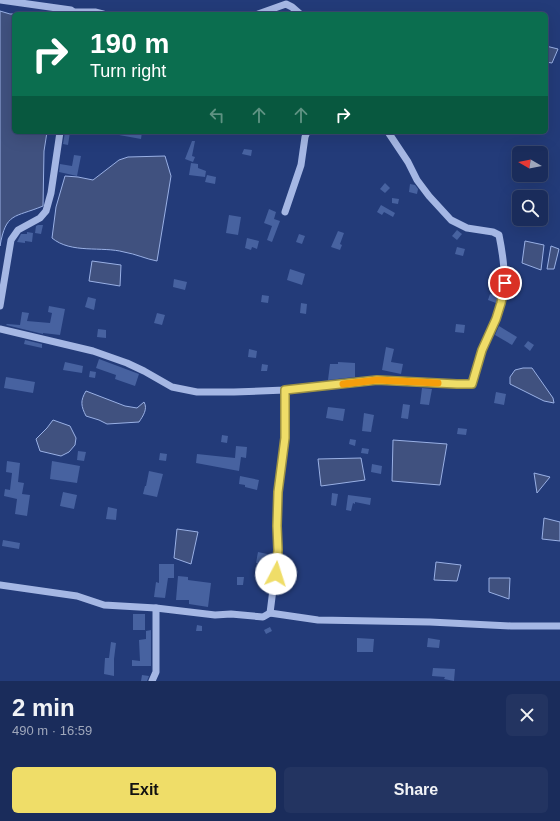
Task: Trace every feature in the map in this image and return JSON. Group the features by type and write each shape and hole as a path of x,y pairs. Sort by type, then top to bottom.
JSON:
{"street":[{"path":"0,0 71,10 74,12"},
{"path":"262,12 282,2 289,5 298,12"},
{"path":"0,306 11,240 18,230 40,218 46,211 51,193 60,134"},
{"path":"285,212 301,165 306,134"},
{"path":"0,329 93,351 144,370 165,383 197,392 285,390 377,380 472,384 482,350 498,314 505,283 505,267 500,235 493,232 467,228 451,220 416,180 408,162 389,134"},
{"path":"270,614 278,550 278,492 285,438 285,390"},
{"path":"0,585 77,596 104,605 156,608 215,615 231,614 263,617 270,614 318,620 430,622 511,626 560,626"},
{"path":"152,681 156,672 156,608"}],"water":[{"path":"0,11 12,14 12,134 47,134 44,151 43,206 13,218 5,227 0,246"},
{"path":"548,46 558,49 552,63 548,62"},
{"path":"165,156 171,176 157,261 115,250 77,248 60,243 52,238 56,207 65,176 93,180 119,160 128,157"},
{"path":"525,241 544,245 541,270 522,263"},
{"path":"551,246 559,249 554,269 547,269"},
{"path":"92,261 121,265 120,286 89,281"},
{"path":"532,368 553,398 554,403 544,401 510,384 510,377 515,370"},
{"path":"86,391 125,406 137,408 144,402 145,407 142,417 139,422 107,424 86,416 82,404"},
{"path":"53,420 70,426 76,438 75,445 69,452 61,456 40,451 36,439"},
{"path":"393,440 447,444 440,485 392,481"},
{"path":"361,458 365,480 321,486 318,459"},
{"path":"534,473 550,477 537,493"},
{"path":"544,518 560,522 560,541 542,539"},
{"path":"177,529 198,532 191,564 174,558"},
{"path":"436,562 461,565 457,581 434,580"},
{"path":"489,578 510,578 509,599 489,592"}],"building":[{"path":"65,134 70,134 68,145 63,144"},
{"path":"119,134 142,134 141,139"},
{"path":"192,141 195,141 192,156 195,157 193,162 185,159"},
{"path":"244,149 252,150 251,156 242,154"},
{"path":"74,155 81,156 77,176 59,172 60,164 72,166"},
{"path":"191,163 198,164 198,168 206,171 205,177 189,175"},
{"path":"207,175 216,177 215,184 205,182"},
{"path":"385,183 390,188 385,193 380,189"},
{"path":"410,184 415,185 418,189 417,194 409,192"},
{"path":"392,198 399,199 398,204 392,203"},
{"path":"381,205 395,213 393,217 384,212 382,215 377,212"},
{"path":"269,209 276,212 274,219 280,221 272,242 267,240 272,226 264,223"},
{"path":"229,215 241,217 238,235 226,233"},
{"path":"43,225 41,234 35,233 36,226"},
{"path":"457,230 462,234 457,240 452,236"},
{"path":"338,231 344,233 340,244 342,245 340,250 331,247"},
{"path":"27,232 33,233 32,242 17,242 21,234 27,234"},
{"path":"299,234 305,236 302,244 296,242"},
{"path":"247,238 259,241 257,249 252,247 251,250 245,248"},
{"path":"457,247 465,249 463,256 455,254"},
{"path":"290,269 305,274 302,285 287,280"},
{"path":"174,279 187,282 185,290 173,287"},
{"path":"490,294 498,296 496,303 488,300"},
{"path":"262,295 269,296 268,303 261,302"},
{"path":"88,297 96,299 94,310 85,307"},
{"path":"301,303 307,304 306,314 300,313"},
{"path":"49,306 65,309 60,335 43,334 6,325 20,325 22,312 29,313 27,321 50,323 52,313 48,312"},
{"path":"157,313 165,315 162,325 154,323"},
{"path":"456,324 465,325 464,333 455,332"},
{"path":"499,326 517,337 512,345 495,335"},
{"path":"98,329 106,330 106,338 97,337"},
{"path":"25,340 42,344 42,348 24,344"},
{"path":"528,341 534,345 530,351 524,346"},
{"path":"386,347 394,349 391,362 403,364 401,374 382,370"},
{"path":"249,349 257,351 256,358 248,357"},
{"path":"99,359 139,374 135,386 115,379 116,375 96,368"},
{"path":"65,362 83,366 82,373 63,370"},
{"path":"338,362 355,363 355,377 328,380 330,364 338,364"},
{"path":"262,364 268,365 267,371 261,371"},
{"path":"90,371 96,372 95,378 89,377"},
{"path":"6,377 35,382 33,393 4,388"},
{"path":"422,388 432,389 429,405 420,404"},
{"path":"496,392 506,394 504,405 494,403"},
{"path":"403,404 410,405 408,419 401,418"},
{"path":"328,407 345,409 343,421 326,418"},
{"path":"364,413 374,415 371,432 362,431"},
{"path":"458,428 467,429 466,435 457,434"},
{"path":"222,435 228,436 227,443 221,442"},
{"path":"350,439 356,440 355,446 349,444"},
{"path":"236,446 247,447 246,458 241,457 239,471 196,463 197,454 235,458"},
{"path":"362,448 369,449 368,454 361,453"},
{"path":"78,451 86,452 84,461 77,460"},
{"path":"160,453 167,454 166,461 159,460"},
{"path":"7,461 20,463 18,482 24,483 22,494 30,495 27,516 15,514 17,499 4,496 5,489 10,490 12,473 6,472"},
{"path":"52,461 80,466 77,483 50,479"},
{"path":"372,464 382,466 381,474 371,472"},
{"path":"149,471 163,474 157,497 143,494"},
{"path":"240,476 259,480 257,490 239,484"},
{"path":"63,492 77,495 74,509 60,506"},
{"path":"332,493 338,494 336,506 331,505"},
{"path":"348,495 371,498 370,505 355,502 355,504 353,503 351,511 346,510"},
{"path":"108,507 117,509 116,520 106,519"},
{"path":"3,540 20,543 19,549 2,546"},
{"path":"258,552 272,555 271,566 256,563"},
{"path":"159,564 174,564 174,578 168,578 165,598 154,597 156,582 159,583"},
{"path":"178,576 188,577 188,580 211,583 208,607 189,604 189,600 176,600"},
{"path":"237,577 244,577 243,585 237,585"},
{"path":"133,614 145,614 145,630 133,630"},
{"path":"197,625 202,626 202,631 196,631"},
{"path":"270,627 272,631 266,634 264,630"},
{"path":"151,630 151,666 132,666 132,660 140,661 139,640 146,639 146,631"},
{"path":"357,638 374,639 373,652 357,652"},
{"path":"428,638 440,640 439,648 427,647"},
{"path":"111,642 116,643 114,676 104,674 105,658 109,658"},
{"path":"433,668 455,669 454,681 444,679 445,677 432,676"},
{"path":"142,675 149,676 147,681 141,681"}],"slow traffic":[{"path":"343,384 377,380 438,383"}],"route":[{"path":"276,574 278,550 278,492 285,438 285,390 377,380 472,384 482,350 496,319 505,283"}]}
